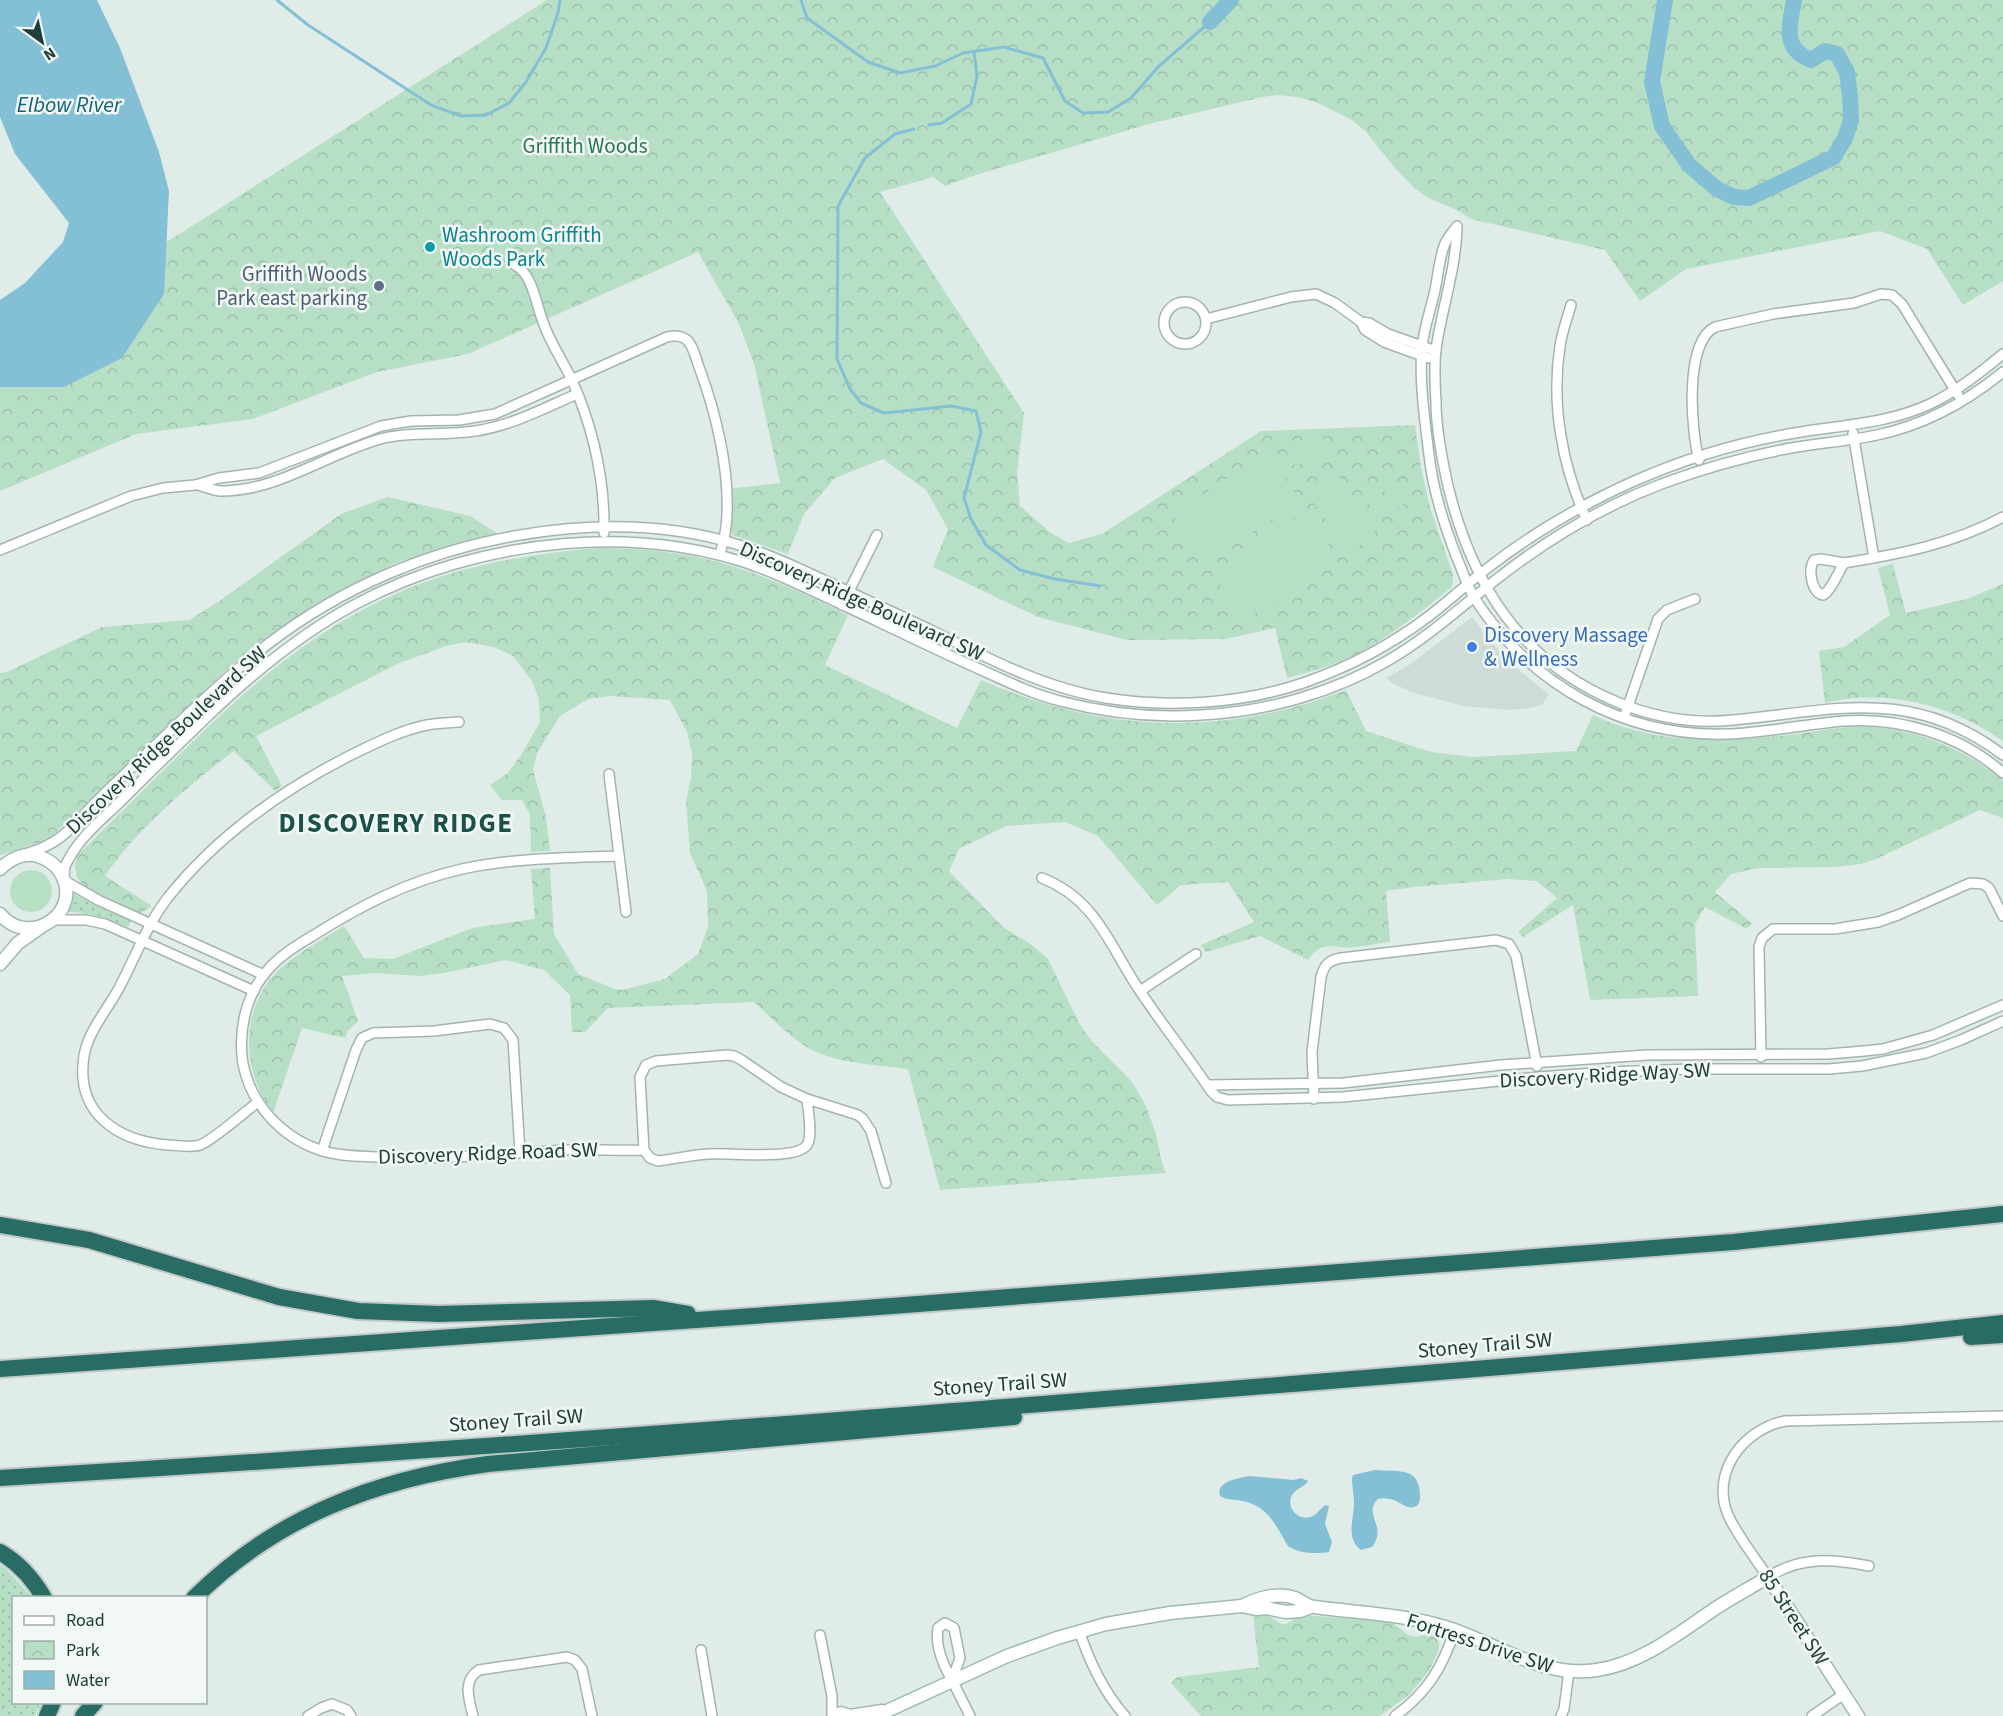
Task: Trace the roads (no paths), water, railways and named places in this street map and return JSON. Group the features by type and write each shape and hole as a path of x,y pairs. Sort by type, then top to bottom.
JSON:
{"highway":[{"path":"0,1369 1733,1242 2003,1214"},
{"path":"0,1226 89,1240 279,1297 358,1311 439,1314 652,1308 715,1318"},
{"name":"Stoney Trail SW","path":"0,1478 540,1441 1200,1391 1901,1334 2003,1323"},
{"path":"1901,1334 1956,1338 2003,1335"},
{"path":"196,1596 248,1552 306,1516 364,1491 446,1470 488,1464 1111,1408 1200,1391"},
{"path":"0,1552 8,1556 30,1577 43,1596"},
{"path":"84,1716 93,1704"}],"street":[{"path":"2003,755 1974,735 1925,715 1875,707 1822,710 1726,721 1669,718 1628,707 1600,695 1565,675 1523,639 1499,610 1479,575 1455,515 1442,462 1436,405 1436,356 1457,251 1457,226 1444,245 1422,352 1422,401 1430,463 1441,518 1467,584 1474,597 1513,646 1558,686 1623,719 1683,732 1727,734 1844,722 1881,722 1938,734 1961,745 2003,773"},
{"path":"516,266 526,274 544,325 586,417 599,469 604,541"},
{"path":"1206,319 1292,297 1316,294 1335,303 1361,322 1365,330 1384,342 1436,356"},
{"path":"1702,470 1693,431 1694,375 1703,337 1715,327 1773,314 1854,303 1881,294 1893,295 1902,304 1962,402"},
{"path":"1180,302 1199,307 1206,319 1207,325 1202,337 1191,344 1178,343 1168,336 1165,330 1165,316 1173,305 1180,302"},
{"path":"1571,305 1560,348 1558,402 1561,441 1571,482 1587,520"},
{"path":"0,550 131,496 172,486 195,485 219,478 259,473 381,426 411,421 459,420 495,414 667,337 681,336 689,342 711,401 722,456 728,511 720,554"},
{"name":"Discovery Ridge Boulevard SW","path":"11,859 45,848 60,840 98,800 227,679 286,631 330,603 406,567 471,545 536,532 604,527 666,531 723,541 777,558 1010,668 1063,687 1103,697 1176,703 1242,698 1294,686 1363,658 1406,633 1528,539 1581,507 1632,482 1698,456 1771,437 1875,421 1905,413 1955,390 2003,354"},
{"name":"Discovery Ridge Boulevard SW","path":"64,879 65,865 70,856 101,820 241,685 273,658 317,627 357,603 439,569 526,548 604,541 668,545 720,554 777,574 1020,687 1059,701 1109,711 1176,716 1227,713 1271,705 1319,692 1370,671 1434,630 1537,550 1587,520 1641,493 1702,470 1758,455 1880,435 1915,425 1962,402 2003,372"},
{"path":"195,485 218,491 249,488 277,480 376,441 412,433 453,434 486,430 577,394"},
{"path":"1852,425 1874,558"},
{"path":"1430,463 1442,462"},
{"path":"1844,562 1942,543 2003,517"},
{"path":"842,605 878,535"},
{"path":"1623,719 1659,618 1667,610 1695,599"},
{"path":"956,658 962,645"},
{"path":"1363,658 1370,671"},
{"path":"1558,686 1565,675"},
{"path":"1059,701 1063,687"},
{"path":"1176,703 1176,716"},
{"path":"1822,710 1824,724"},
{"path":"1726,721 1727,734"},
{"path":"258,1101 203,1144 195,1146 156,1144 137,1140 117,1131 99,1116 89,1100 84,1085 85,1051 150,924 167,899 213,849 251,817 323,769 407,730 459,722"},
{"path":"609,774 626,912"},
{"path":"0,869 11,859 35,855 47,859 57,867 64,879 66,898 64,906 54,920 18,943 0,964"},
{"name":"Discovery Ridge Road SW","path":"619,856 518,861 462,869 413,884 380,898 332,923 288,951 264,975 256,987 246,1012 241,1040 247,1078 258,1101 273,1122 307,1145 322,1151 348,1155 405,1158 587,1149 644,1150 650,1158 658,1161 711,1153 759,1155 794,1152 805,1147 809,1140 807,1099"},
{"name":"Discovery Ridge Way SW","path":"1042,878 1070,892 1088,910 1102,927 1140,991 1207,1085 1217,1097 1228,1100 1364,1096 1539,1077 1647,1071 1847,1068 1906,1058 1952,1044 2003,1022"},
{"path":"64,879 98,900 264,975"},
{"path":"1761,1068 1759,947 1762,938 1768,932 1779,928 1835,929 1878,922 1970,883 1983,884 1989,888 2003,916"},
{"path":"0,914 8,923 16,927 33,929 42,927"},
{"path":"54,920 87,920 105,924 256,987"},
{"path":"1314,1099 1312,1052 1314,1021 1321,977 1328,962 1341,958 1496,940 1509,944 1513,950 1539,1077"},
{"path":"1140,991 1196,954"},
{"name":"Discovery Ridge Way SW","path":"1207,1085 1314,1085 1536,1062 1647,1055 1846,1053 1883,1049 1933,1035 2003,1005"},
{"path":"322,1151 356,1050 363,1038 373,1033 434,1031 494,1024 504,1028 513,1040 520,1153"},
{"path":"1903,1044 1906,1058"},
{"path":"644,1150 640,1077 643,1068 652,1061 727,1055 740,1059 781,1087 863,1119 871,1131 886,1183"},
{"path":"1647,1055 1647,1071"},
{"path":"1424,1073 1426,1088"},
{"name":"85 Street SW","path":"1858,1716 1729,1517 1725,1505 1724,1487 1729,1464 1744,1442 1767,1426 1785,1421 2003,1416"},
{"path":"1768,1577 1789,1565 1804,1562 1840,1561 1869,1566"},
{"name":"Fortress Drive SW","path":"833,1716 841,1713 850,1716 880,1714 952,1680 1029,1648 1079,1631 1131,1619 1242,1606 1254,1599 1280,1596 1293,1598 1311,1607 1405,1617 1455,1630 1546,1668 1569,1671 1597,1670 1634,1660 1768,1577"},
{"path":"952,1680 960,1658 954,1628 945,1623 938,1628 943,1665 970,1716"},
{"path":"1395,1716 1414,1701 1432,1682 1447,1654 1455,1630"},
{"path":"1079,1631 1094,1668 1115,1705 1125,1716"},
{"path":"820,1635 832,1696 833,1716"},
{"path":"701,1650 712,1716"},
{"path":"472,1716 467,1687 471,1677 479,1670 567,1658 575,1660 582,1669 592,1716"},
{"path":"1561,1716 1569,1671"},
{"path":"1812,1716 1844,1694"},
{"path":"832,1696 850,1716"},
{"path":"308,1716 332,1704 347,1710 351,1716"}],"water":[{"name":"Elbow River","path":"0,0 97,0 120,48 159,152 169,191 164,294 122,358 64,387 0,387 0,300 25,283 63,242 69,223 15,154 0,117"},
{"path":"1375,1470 1399,1471 1412,1475 1419,1486 1420,1500 1417,1506 1410,1507 1390,1499 1378,1499 1373,1510 1377,1527 1376,1540 1372,1547 1361,1550 1353,1540 1352,1534 1354,1503 1352,1478 1353,1475"},
{"path":"1249,1476 1294,1480 1301,1478 1308,1481 1291,1497 1292,1509 1294,1513 1306,1518 1314,1515 1325,1505 1329,1506 1325,1524 1332,1542 1329,1552 1308,1553 1292,1549 1262,1509 1247,1502 1220,1496 1221,1487 1224,1484"}],"waterway":[{"name":"Elbow River","path":"277,0 308,25 431,105 461,116 486,115 509,103 526,82 546,48 560,0"},
{"path":"801,0 807,18 868,62 900,73 935,66 963,53 1004,47 1043,58 1065,101 1083,113 1108,112 1131,98 1158,67 1210,22"},
{"path":"1210,22 1231,0"},
{"path":"1665,0 1652,82 1662,126 1689,165 1717,189 1734,197 1749,198 1834,157 1845,138 1851,120 1847,72 1837,54 1825,51 1811,60 1801,55 1791,42 1790,27 1794,0"},
{"path":"929,125 942,123 971,104 977,76 974,52"},
{"path":"914,129 895,134 865,158 838,206 837,359 850,389 861,403 884,413 951,406 976,411 981,432 964,498 971,519 986,545 1020,570 1055,579 1100,586"}],"place":[{"name":"Washroom Griffith Woods Park","path":"430,247"},
{"name":"Griffith Woods Park east parking","path":"379,286"},
{"name":"Discovery Massage & Wellness","path":"1472,647"}],"district":[{"name":"DISCOVERY RIDGE","path":"396,823"}],"park label":[{"name":"Griffith Woods","path":"585,146"}]}
